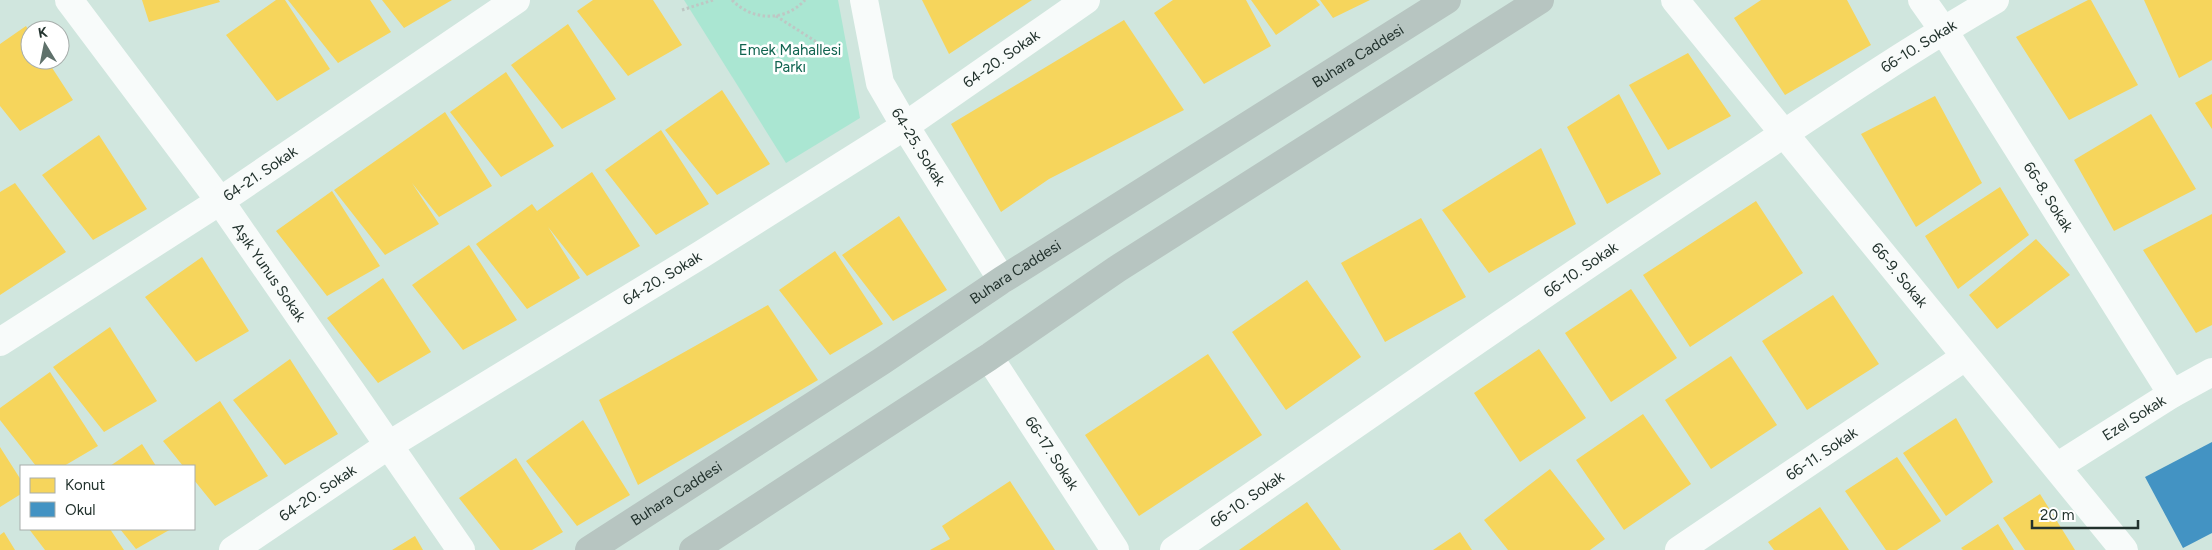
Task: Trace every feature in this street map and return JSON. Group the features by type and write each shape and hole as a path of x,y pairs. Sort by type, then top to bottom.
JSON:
{"main road":[{"name":"Buhara Caddesi","path":"589,550 882,361 1002,280 1446,0"},
{"path":"692,550 989,357 1117,269 1540,0"}],"street":[{"name":"Aşık Yunus Sokak","path":"69,0 220,201 461,550"},
{"name":"64-21. Sokak","path":"0,342 220,201 516,0"},
{"name":"64-25. Sokak","path":"864,0 880,83 1002,280"},
{"name":"64-20. Sokak","path":"233,550 388,445 702,254 905,126 1086,0"},
{"name":"66-9. Sokak","path":"1675,0 1965,357 2058,466 2124,550"},
{"name":"66-8. Sokak","path":"1922,0 1944,30 2172,394"},
{"name":"66-10. Sokak","path":"1174,550 1590,262 1944,30 1995,0"},
{"name":"66-17. Sokak","path":"989,357 1115,550"},
{"name":"66-11. Sokak","path":"1678,550 1965,357"},
{"name":"Ezel Sokak","path":"2058,466 2172,394 2212,372"}],"path":[{"path":"682,10 713,0"},
{"path":"732,0 753,14 760,16 776,16 794,10 805,0"},
{"path":"776,16 880,83"}],"green space":[{"name":"Emek Mahallesi Parkı","path":"684,0 838,0 860,118 786,163"}],"building: Konut":[{"path":"142,0 219,0 220,2 149,22"},
{"path":"276,0 285,0 330,69 277,101 226,35"},
{"path":"288,0 370,0 391,32 338,63"},
{"path":"382,0 452,0 404,28"},
{"path":"593,0 653,0 682,45 628,76 577,11"},
{"path":"922,0 1032,0 949,54"},
{"path":"1173,0 1246,0 1271,46 1204,84 1154,13"},
{"path":"1251,0 1316,0 1320,5 1276,35"},
{"path":"1320,0 1370,0 1333,18"},
{"path":"1761,0 1847,0 1871,45 1785,95 1734,18"},
{"path":"2091,0 2138,85 2069,120 2016,37"},
{"path":"2144,0 2212,0 2212,60 2179,78"},
{"path":"1124,20 1184,110 1049,179 1001,212 951,124"},
{"path":"568,24 616,99 562,129 511,65"},
{"path":"20,30 20,70 54,70 73,100 20,131 0,106 0,44"},
{"path":"1688,53 1731,116 1668,150 1629,85"},
{"path":"506,72 554,146 501,177 450,112"},
{"path":"722,90 770,164 717,195 665,130"},
{"path":"1619,94 1661,174 1607,204 1567,127"},
{"path":"2212,94 2212,129 2195,103"},
{"path":"1935,96 1982,183 1916,227 1861,134"},
{"path":"445,112 492,186 439,217 412,183 439,224 385,255 334,190"},
{"path":"2151,114 2196,189 2114,231 2074,160"},
{"path":"661,130 709,204 656,235 605,170"},
{"path":"99,135 147,209 93,240 42,175"},
{"path":"1541,148 1576,224 1489,273 1442,210"},
{"path":"592,172 640,246 587,276 548,227 580,278 527,309 476,244 532,204 537,211"},
{"path":"15,183 66,252 0,295 0,192"},
{"path":"2000,187 2029,235 1958,289 1925,236"},
{"path":"332,191 380,266 327,296 276,231"},
{"path":"1756,201 1803,273 1690,347 1643,275"},
{"path":"2212,214 2212,325 2196,333 2143,250"},
{"path":"899,216 947,290 893,321 842,255"},
{"path":"1421,218 1466,297 1385,342 1341,263"},
{"path":"2036,239 2070,275 1997,329 1969,295"},
{"path":"469,245 517,320 463,350 412,285"},
{"path":"835,251 883,324 830,355 779,290"},
{"path":"202,257 249,331 196,362 145,297"},
{"path":"383,278 431,352 378,383 327,318"},
{"path":"1307,280 1361,357 1286,410 1232,332"},
{"path":"1631,289 1677,358 1611,402 1565,333"},
{"path":"1833,295 1879,364 1807,410 1762,341"},
{"path":"768,305 818,380 638,485 599,400"},
{"path":"110,327 157,401 104,432 53,367"},
{"path":"1539,349 1586,418 1520,462 1474,393"},
{"path":"1208,354 1262,435 1139,516 1085,435"},
{"path":"1731,356 1777,425 1711,469 1665,400"},
{"path":"290,359 338,434 285,465 233,400"},
{"path":"50,372 98,446 66,465 35,465 0,420 0,408"},
{"path":"220,401 268,476 215,506 195,481 195,465 182,465 163,441"},
{"path":"1643,414 1691,484 1624,530 1576,460"},
{"path":"1956,418 1993,482 1946,516 1903,453"},
{"path":"583,420 630,495 577,526 526,461"},
{"path":"142,444 155,465 111,465"},
{"path":"0,447 20,478 20,495 0,507"},
{"path":"1897,457 1941,521 1897,550 1886,550 1845,491"},
{"path":"516,458 563,532 532,550 500,550 459,498"},
{"path":"1550,469 1605,539 1590,550 1508,550 1484,520"},
{"path":"1010,481 1055,550 930,550 950,539 942,526"},
{"path":"2040,494 2075,550 2025,550 2003,518"},
{"path":"1307,502 1341,550 1239,550"},
{"path":"1820,507 1849,550 1774,550 1768,542"},
{"path":"1998,524 2014,550 1963,550 1961,548"},
{"path":"30,530 111,530 124,550 45,550"},
{"path":"121,530 169,530 136,549"},
{"path":"4,532 15,550 0,550 0,535"},
{"path":"1460,532 1472,550 1433,550"},
{"path":"415,536 423,550 392,550"}],"building: Okul":[{"path":"2212,442 2212,533 2183,548 2145,477"}]}
